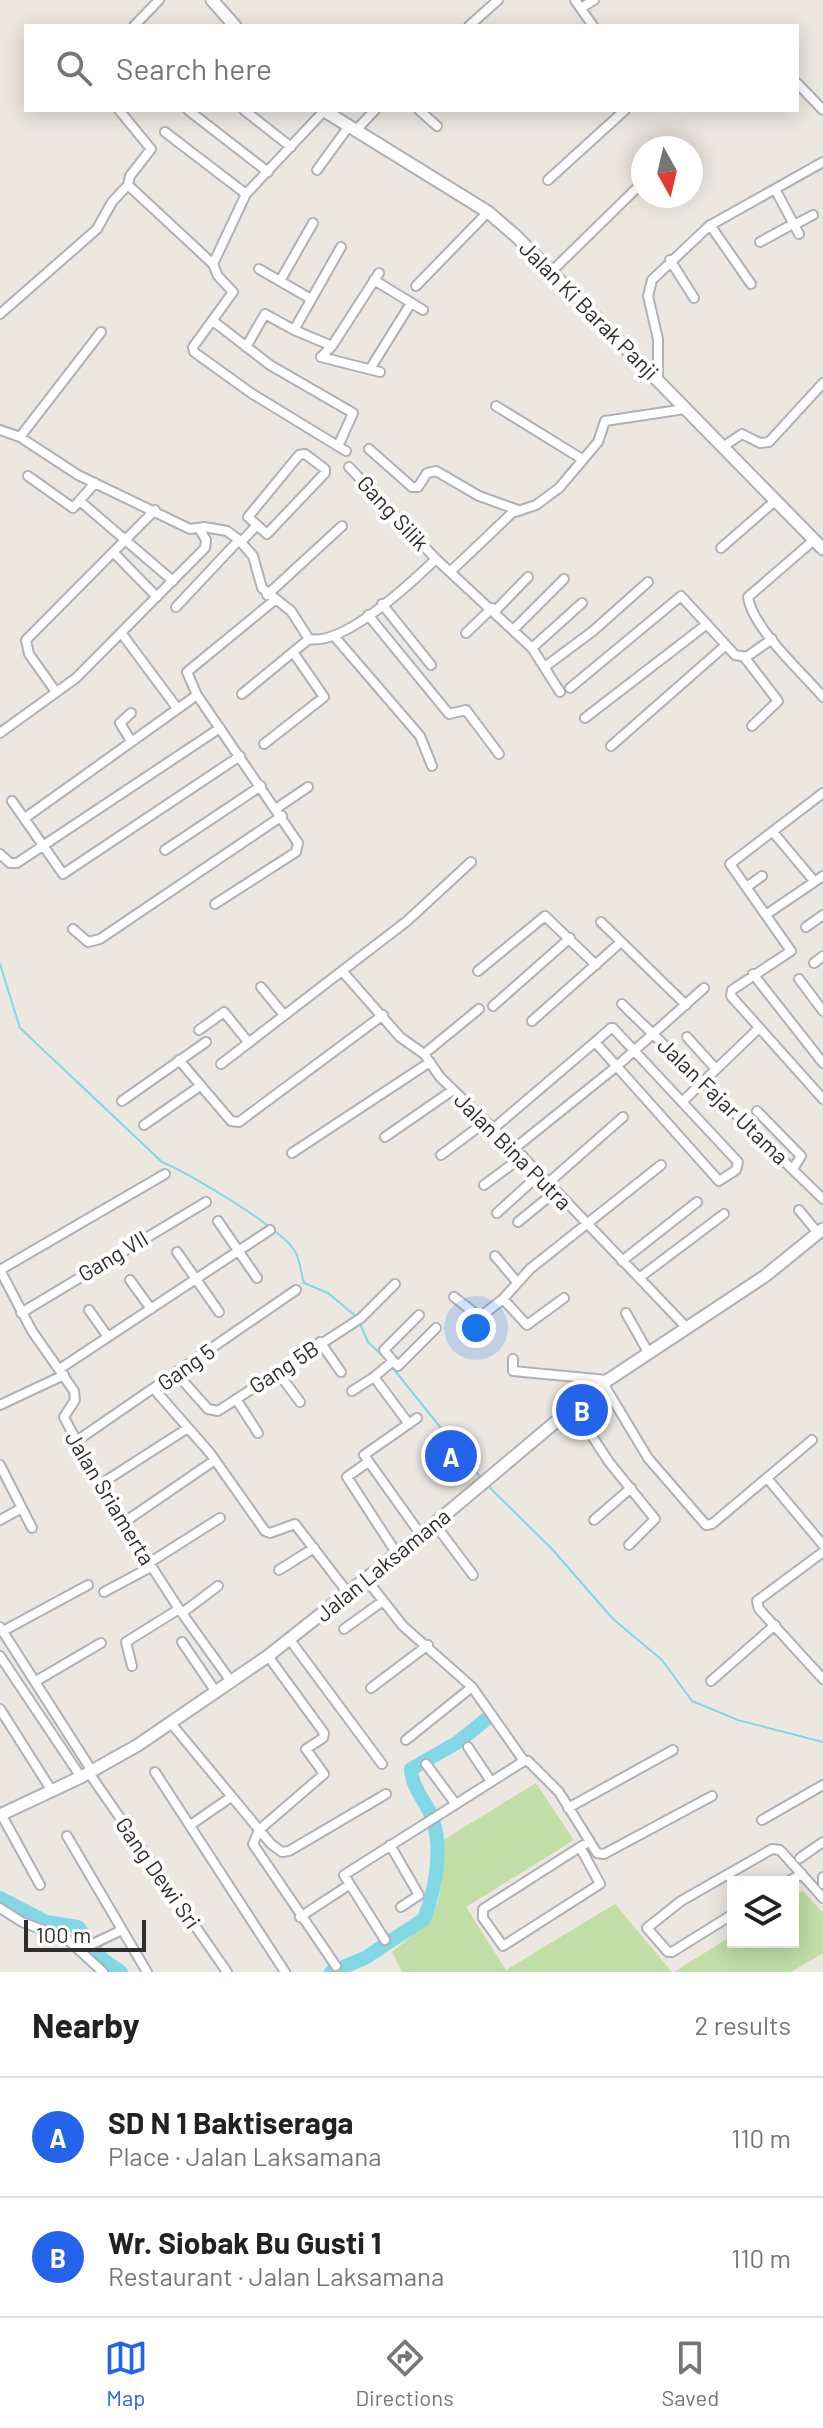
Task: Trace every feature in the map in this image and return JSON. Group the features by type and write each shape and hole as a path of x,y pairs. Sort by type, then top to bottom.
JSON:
{"main road":[{"path":"212,0 233,24"},
{"name":"Jalan Ki Barak Panji","path":"327,112 488,212 820,545"},
{"name":"Jalan Laksamana","path":"1,1814 87,1774 268,1656 421,1535 605,1381 765,1276 820,1235"}],"street":[{"path":"136,24 159,0"},
{"path":"471,24 498,0"},
{"path":"575,0 592,24"},
{"path":"581,8 594,0"},
{"path":"799,85 823,110"},
{"path":"0,314 100,226 112,202 128,185 130,176 151,149 121,112"},
{"path":"191,112 268,172"},
{"path":"247,112 291,147"},
{"path":"213,264 246,194 322,112"},
{"path":"317,170 353,128 373,112"},
{"path":"421,112 437,126"},
{"path":"548,180 623,112"},
{"path":"165,132 246,194"},
{"path":"658,380 658,339 649,307 648,288 670,260 710,225 823,162"},
{"path":"128,185 213,264 218,276 233,292 193,347 194,352 251,393 346,451"},
{"path":"775,189 799,234"},
{"path":"551,272 631,194"},
{"path":"416,286 488,212"},
{"path":"760,242 813,215"},
{"path":"280,281 313,223"},
{"path":"710,225 751,284"},
{"path":"294,330 341,247"},
{"path":"670,260 694,298"},
{"path":"259,269 311,299"},
{"path":"380,372 321,357 332,346 376,276 423,310"},
{"path":"370,369 411,303"},
{"path":"246,347 265,314 332,346"},
{"path":"213,321 270,365 353,413 339,444"},
{"path":"20,437 101,332"},
{"path":"724,446 742,434 760,443 769,442 823,383"},
{"path":"496,406 582,459"},
{"path":"450,572 491,530 519,510 547,499 598,442 602,425 610,418 685,409"},
{"path":"0,430 20,437 95,483 190,529 201,527 227,531 253,556 262,588 291,611 309,639 319,641 334,636 368,615 436,559"},
{"path":"369,449 412,487 418,487 427,473 436,471 479,496 519,510"},
{"path":"305,454 325,469 325,473 271,533 257,525 248,517 250,513 299,455 305,454"},
{"name":"Gang Silik","path":"349,467 436,559 532,648 560,692"},
{"path":"28,476 73,508 95,483"},
{"path":"721,548 776,500"},
{"path":"81,502 173,581"},
{"path":"56,692 25,642 155,510"},
{"path":"176,607 257,525"},
{"path":"215,904 296,852 298,843 197,695 188,675 189,668 272,597 342,526"},
{"path":"0,733 56,692 122,634 205,548 206,540 201,527"},
{"path":"820,545 750,592 749,604 772,639 823,697"},
{"path":"115,554 157,597"},
{"path":"466,633 528,577"},
{"path":"513,630 564,579"},
{"path":"546,666 593,631 648,582"},
{"path":"570,688 681,596 735,655 747,657"},
{"path":"532,648 582,603"},
{"path":"382,604 431,665"},
{"path":"368,615 449,714 466,710 499,754"},
{"path":"585,718 707,624"},
{"path":"122,634 177,708"},
{"path":"334,636 420,736 432,766"},
{"path":"242,694 309,639"},
{"path":"752,726 778,703 745,661 772,639"},
{"path":"611,746 726,645"},
{"path":"264,744 324,697 293,652"},
{"path":"25,818 197,695"},
{"path":"131,713 120,723 131,741"},
{"path":"0,854 13,863 220,728"},
{"path":"12,801 60,872 67,873 240,756"},
{"path":"165,850 261,786"},
{"path":"73,929 88,942 100,939 279,812 308,787"},
{"path":"823,793 730,863 791,951 753,974 731,994 758,1029 823,1099"},
{"path":"767,914 820,880 773,832"},
{"path":"221,1064 407,921 471,862"},
{"path":"748,886 762,876"},
{"path":"806,927 823,915"},
{"path":"478,971 542,917 547,917 596,965"},
{"path":"601,922 686,1005"},
{"path":"493,1006 570,938"},
{"path":"532,1021 621,942"},
{"path":"814,963 823,956"},
{"name":"Jalan Bina Putra","path":"343,972 400,1037 427,1058 453,1090 523,1156 687,1328"},
{"path":"753,974 823,1063"},
{"path":"799,979 823,1011"},
{"path":"261,987 284,1015"},
{"path":"515,1148 635,1051 704,988"},
{"name":"Jalan Fajar Utama","path":"622,1004 823,1199"},
{"path":"292,1153 427,1058 479,1009"},
{"path":"199,1030 224,1012 249,1043"},
{"path":"179,1060 231,1121 239,1122 383,1015"},
{"path":"494,1128 595,1042 614,1028 738,1162 736,1170 719,1181 595,1042"},
{"path":"683,1101 758,1029"},
{"path":"687,1037 715,1068"},
{"path":"122,1101 206,1042"},
{"path":"144,1125 200,1086"},
{"path":"385,1137 453,1090"},
{"path":"757,1111 801,1156 793,1169"},
{"path":"548,1183 623,1117"},
{"path":"441,1155 485,1122"},
{"path":"484,1185 523,1156"},
{"path":"454,1297 477,1317 503,1299 517,1282 661,1165"},
{"path":"62,1371 46,1353 21,1313 0,1270 165,1174"},
{"path":"497,1213 540,1174"},
{"path":"518,1222 556,1191"},
{"name":"Gang VII","path":"21,1313 206,1202"},
{"path":"622,1261 697,1202"},
{"path":"799,1210 820,1235"},
{"path":"639,1278 724,1214"},
{"path":"218,1221 257,1278"},
{"path":"0,1405 62,1371 270,1230"},
{"path":"177,1252 219,1312"},
{"path":"495,1256 517,1282"},
{"path":"130,1280 151,1309"},
{"name":"Gang 5B","path":"176,1373 213,1413 358,1320 395,1284"},
{"name":"Gang 5","path":"75,1442 296,1290"},
{"path":"503,1299 527,1325 564,1298"},
{"path":"89,1310 108,1337"},
{"path":"626,1313 648,1352"},
{"path":"419,1315 384,1350 398,1366 436,1328"},
{"path":"320,1342 341,1372"},
{"path":"513,1359 513,1371 605,1381 648,1458 704,1524 712,1524 812,1440"},
{"path":"352,1391 393,1361"},
{"name":"Jalan Sriamerta","path":"62,1371 75,1396 64,1417 75,1442 150,1565 230,1680"},
{"path":"277,1371 300,1402"},
{"path":"374,1377 413,1421 365,1453 368,1462 421,1535"},
{"path":"154,1389 215,1460 265,1531 270,1533 295,1524 348,1593"},
{"path":"236,1399 258,1433"},
{"path":"573,1407 655,1521 629,1545"},
{"path":"99,1485 188,1428"},
{"path":"123,1523 215,1460"},
{"path":"368,1462 347,1477 397,1554"},
{"path":"0,1465 32,1528"},
{"path":"767,1478 823,1545"},
{"path":"0,1490 10,1485"},
{"path":"594,1520 631,1488"},
{"path":"0,1520 22,1508"},
{"path":"104,1592 220,1518"},
{"path":"434,1523 473,1575"},
{"path":"814,1531 823,1523"},
{"path":"279,1570 314,1548"},
{"path":"823,1552 759,1598 759,1609 823,1679"},
{"path":"366,1579 403,1626 472,1687 524,1761 528,1761 559,1792 597,1853 604,1854 712,1796"},
{"path":"87,1774 36,1681 2,1629 88,1585"},
{"path":"132,1666 126,1642 218,1586"},
{"path":"344,1629 383,1601"},
{"path":"711,1681 775,1625"},
{"path":"290,1640 382,1764"},
{"path":"182,1642 214,1689"},
{"path":"36,1681 101,1643"},
{"path":"371,1688 428,1645"},
{"path":"0,1656 87,1774"},
{"path":"268,1656 324,1733 323,1738 306,1749 324,1774 259,1830 253,1841 254,1849 336,1966"},
{"path":"406,1740 472,1687"},
{"path":"0,1709 52,1791"},
{"path":"170,1722 259,1830 282,1852 289,1851 386,1794"},
{"path":"468,1747 490,1780"},
{"path":"568,1808 673,1750"},
{"path":"385,1940 344,1875 524,1761"},
{"path":"426,1764 455,1803"},
{"path":"155,1772 192,1824 285,1972"},
{"name":"Gang Dewi Sri","path":"87,1774 227,1972"},
{"path":"762,1820 823,1785"},
{"path":"192,1824 231,1797"},
{"path":"1,1814 40,1885"},
{"path":"67,1836 147,1972"},
{"path":"580,1847 600,1884 503,1946 483,1918 483,1909 580,1847 589,1842"},
{"path":"800,1858 823,1842"},
{"path":"390,1845 419,1895 401,1907"},
{"path":"727,1918 672,1952 668,1952 647,1928 681,1901 772,1849 780,1850 823,1898"},
{"path":"798,1876 802,1874"},
{"path":"823,1877 823,1884"},
{"path":"300,1917 349,1885"},
{"path":"0,1908 22,1922 87,1946 103,1972"},
{"path":"87,1946 122,1930"}],"green space":[{"path":"536,1783 574,1840 466,1907 506,1970 615,1904 672,1972 402,1972 392,1952 421,1927 436,1906 441,1880 440,1842"},
{"path":"803,1891 823,1913 823,1953 791,1972 674,1972 727,1939 727,1948 799,1948 799,1893"}],"waterway":[{"path":"0,964 20,1028 162,1162 256,1217 288,1243 299,1260 304,1283 328,1293 358,1318"},
{"path":"360,1324 368,1342 387,1360"},
{"path":"392,1367 481,1478"},
{"path":"488,1486 552,1549 613,1619 662,1660 692,1701 738,1720 823,1742"},
{"path":"331,1972 365,1958 424,1919 434,1883 436,1832 411,1769 458,1742 489,1717"},
{"path":"0,1898 46,1922 78,1927 102,1959 121,1972"}],"place":[{"name":"Wr. Siobak Bu Gusti 1","path":"582,1410"},
{"name":"SD N 1 Baktiseraga","path":"451,1456"}]}
